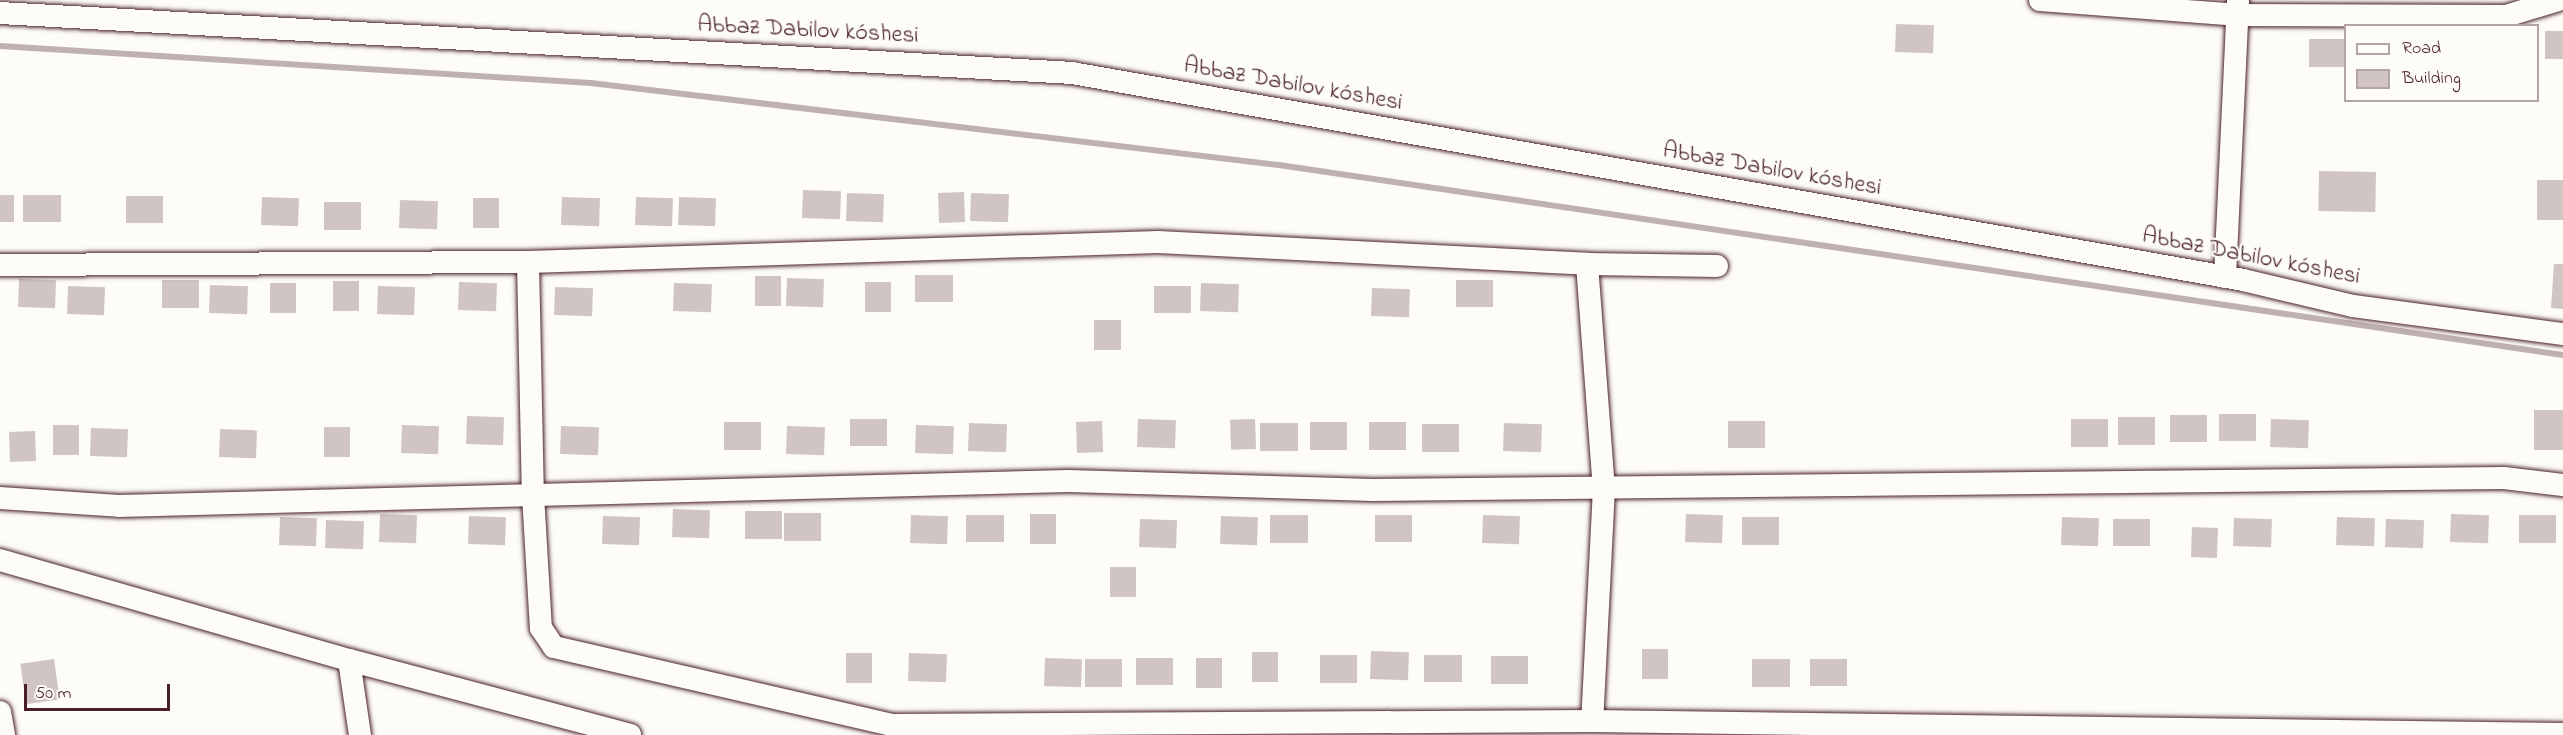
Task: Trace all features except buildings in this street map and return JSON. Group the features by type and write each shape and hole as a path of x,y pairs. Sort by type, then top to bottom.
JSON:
{"street":[{"path":"2040,0 2506,16 2558,0"},
{"path":"2225,277 2239,8"},
{"name":"Abbaz Dabilov kóshesi","path":"0,13 1072,73 2225,277 2353,306 2563,334"},
{"path":"0,265 528,262 1158,242 1587,264 1717,266"},
{"path":"528,262 533,495 541,628 554,647 892,725 1592,721 2563,734"},
{"path":"1587,264 1604,488 1592,721"},
{"path":"0,498 119,506 1069,481 1373,490 2504,478 2563,485"},
{"path":"0,560 349,660 630,735"},
{"path":"349,660 360,735"},
{"path":"0,712 4,735"}],"waterway":[{"path":"0,46 591,83 1279,165 2563,355"}]}
